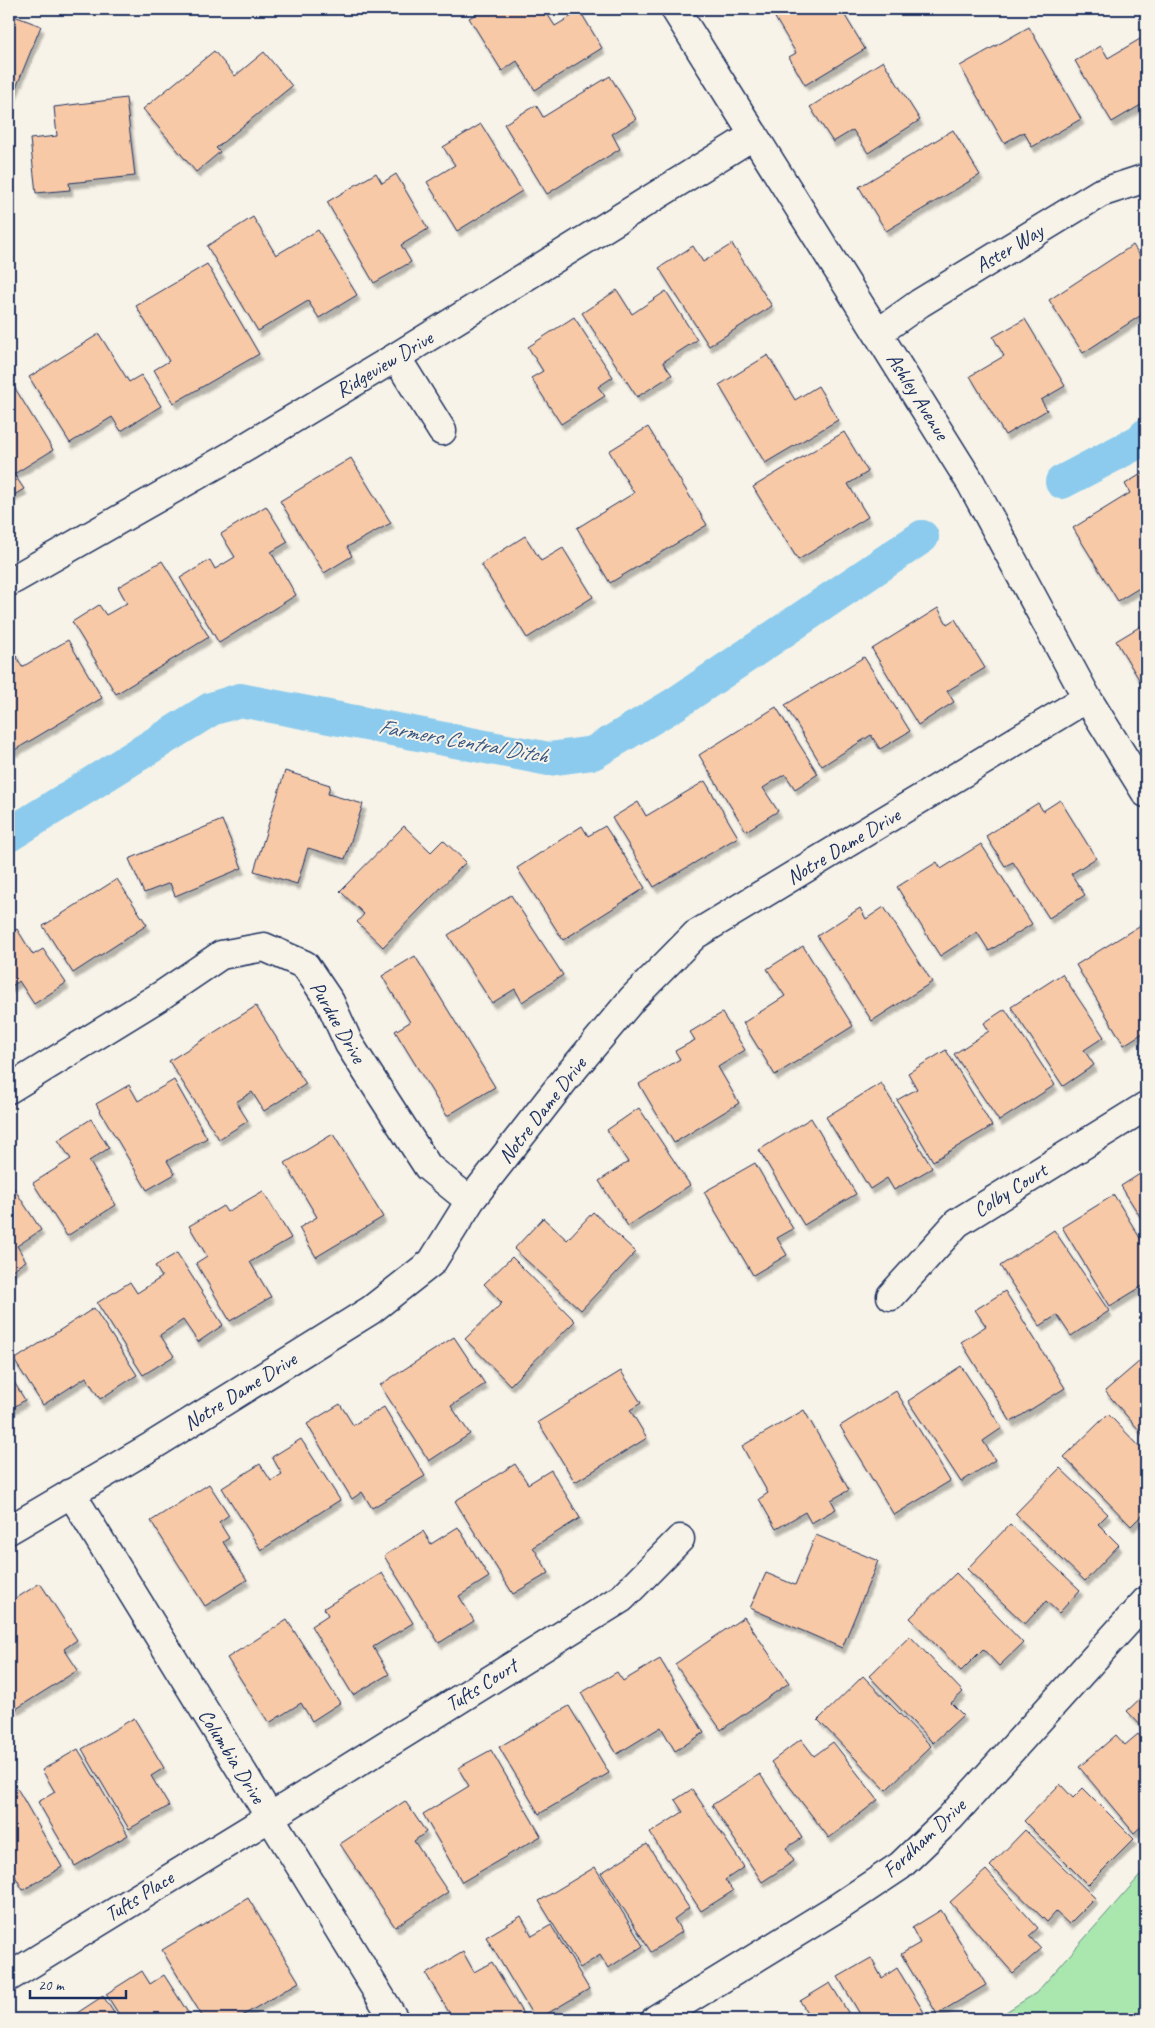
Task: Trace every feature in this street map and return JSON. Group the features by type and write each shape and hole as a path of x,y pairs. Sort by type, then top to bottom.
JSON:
{"street":[{"name":"Ashley Avenue","path":"674,9 971,483 1087,698 1146,793"},
{"name":"Ridgeview Drive","path":"9,582 231,456 396,357 754,135"},
{"name":"Aster Way","path":"878,333 920,303 1100,193 1146,178"},
{"path":"396,357 442,431"},
{"name":"Notre Dame Drive","path":"9,1530 152,1446 371,1310 432,1262 470,1201 566,1078 633,998 695,935 1087,698"},
{"name":"Purdue Drive","path":"9,1089 162,996 221,955 264,947 305,965 330,1002 349,1044 428,1167 470,1201"},
{"name":"Colby Court","path":"891,1296 957,1223 1146,1106"},
{"name":"Columbia Drive","path":"71,1493 394,2019"},
{"name":"Tufts Court","path":"270,1817 622,1598 680,1539"},
{"name":"Fordham Drive","path":"656,2019 840,1906 900,1866 950,1818 1146,1601"},
{"name":"Tufts Place","path":"9,1977 270,1817"}],"green space":[{"path":"1146,1869 1146,2019 995,2019 1036,1993"}],"building":[{"path":"485,9 544,9 555,26 580,11 602,48 535,90 517,61 502,71 469,18"},
{"path":"786,9 841,9 865,49 805,85 789,57 796,53 774,16"},
{"path":"9,14 41,26 9,105"},
{"path":"1029,27 1081,119 1032,147 1024,132 1004,143 960,66"},
{"path":"1145,36 1146,102 1112,122 1075,61 1101,46 1108,58"},
{"path":"214,51 235,76 264,52 292,86 216,148 220,152 196,172 143,109"},
{"path":"883,61 920,120 868,153 853,130 833,142 810,107"},
{"path":"610,76 636,119 612,134 620,149 547,194 504,124 536,105 543,117"},
{"path":"126,98 135,176 69,183 70,190 36,193 30,139 57,136 54,107"},
{"path":"481,124 522,191 457,231 427,182 455,165 443,147"},
{"path":"953,130 980,175 886,231 859,187"},
{"path":"376,173 382,183 396,174 428,229 401,245 411,262 374,283 327,202"},
{"path":"253,217 276,255 318,230 357,295 319,318 308,301 258,331 207,246"},
{"path":"732,244 772,306 709,346 659,268 693,246 703,262"},
{"path":"1133,245 1146,265 1146,290 1140,294 1146,303 1146,312 1083,353 1049,300"},
{"path":"207,264 259,354 174,403 154,370 169,361 136,306"},
{"path":"617,290 632,314 666,291 697,340 663,362 672,375 637,397 582,313"},
{"path":"574,317 613,377 598,387 605,396 561,424 531,378 543,371 528,347"},
{"path":"1025,319 1065,386 1041,400 1047,410 1005,435 970,376 1004,356 993,337"},
{"path":"99,334 129,382 141,375 161,406 121,431 112,417 70,443 29,377"},
{"path":"768,355 795,400 818,386 838,420 765,463 719,385"},
{"path":"13,385 53,450 14,474 24,489 9,498 9,387"},
{"path":"648,427 707,525 610,583 577,528 634,493 609,451"},
{"path":"844,432 868,472 848,484 868,517 798,560 753,487"},
{"path":"351,458 391,523 347,547 352,556 324,573 280,501"},
{"path":"1146,471 1146,584 1118,601 1073,528 1130,493 1125,484"},
{"path":"266,506 288,542 271,552 296,595 219,643 180,578 210,560 215,569 235,557 221,534"},
{"path":"525,536 541,561 563,548 593,597 527,638 481,564"},
{"path":"162,561 209,637 116,694 72,622 99,605 106,615 127,603 118,587"},
{"path":"938,608 947,624 955,619 985,668 947,691 954,702 918,725 872,649"},
{"path":"1146,623 1146,691 1116,641"},
{"path":"68,640 102,698 13,751 9,744 9,655 14,652 22,667"},
{"path":"864,657 910,731 880,749 871,735 822,766 785,705"},
{"path":"776,707 818,774 795,789 785,774 763,788 778,811 746,831 699,755"},
{"path":"285,771 330,785 328,794 363,804 345,859 308,848 297,884 254,871"},
{"path":"705,781 738,837 654,887 612,818 638,802 646,816"},
{"path":"1060,800 1096,858 1071,874 1085,895 1049,918 1013,862 1005,866 986,836 1038,803 1043,811"},
{"path":"222,820 242,868 175,896 170,883 144,893 129,859"},
{"path":"404,826 431,852 443,840 466,862 383,947 357,922 364,914 340,891"},
{"path":"582,826 588,836 605,826 645,888 563,940 517,868"},
{"path":"981,844 1032,924 989,951 977,932 940,956 897,887 937,862 941,869"},
{"path":"117,879 147,925 73,973 43,926"},
{"path":"511,895 563,975 522,1002 515,989 492,1003 448,935"},
{"path":"884,907 932,982 872,1021 817,936 860,908 866,919"},
{"path":"1144,923 1146,927 1146,1031 1124,1045 1076,965"},
{"path":"17,929 33,955 43,949 66,983 34,1004 19,981 9,988 9,933"},
{"path":"803,946 853,1026 775,1075 743,1023 785,996 767,969"},
{"path":"415,956 495,1087 447,1116 395,1031 410,1022 382,976"},
{"path":"1062,974 1104,1037 1084,1050 1094,1065 1063,1086 1011,1007"},
{"path":"256,1006 306,1084 264,1111 252,1092 236,1102 248,1121 219,1139 169,1061"},
{"path":"1005,1009 1055,1085 999,1121 954,1054 989,1031 984,1023"},
{"path":"722,1013 745,1050 718,1067 739,1103 674,1143 639,1084 680,1059 675,1051 695,1040 690,1032"},
{"path":"946,1050 992,1126 933,1161 897,1100 917,1089 908,1073"},
{"path":"174,1080 207,1138 167,1161 175,1174 147,1190 96,1104 129,1085 138,1101"},
{"path":"881,1083 932,1168 894,1190 887,1178 870,1189 826,1117"},
{"path":"639,1108 690,1185 628,1226 599,1181 628,1162 607,1130"},
{"path":"811,1118 856,1194 804,1225 759,1150"},
{"path":"91,1119 109,1148 89,1161 116,1205 67,1236 33,1183 71,1159 58,1140"},
{"path":"333,1134 383,1217 316,1257 299,1228 317,1217 285,1163"},
{"path":"755,1163 793,1229 777,1238 787,1255 753,1275 704,1192"},
{"path":"1146,1170 1146,1226 1121,1186"},
{"path":"9,1181 41,1230 17,1246 26,1261 9,1272"},
{"path":"263,1191 291,1238 250,1262 271,1297 230,1321 196,1263 207,1256 189,1226 223,1206 227,1212"},
{"path":"1114,1195 1146,1248 1146,1284 1110,1306 1062,1227"},
{"path":"593,1212 636,1252 581,1310 514,1249 543,1218 567,1240"},
{"path":"1054,1230 1109,1311 1071,1336 1057,1315 1040,1326 1000,1266"},
{"path":"177,1253 223,1325 198,1342 183,1320 160,1335 174,1356 143,1375 97,1303 130,1282 137,1293 162,1277 155,1266"},
{"path":"512,1257 575,1321 510,1385 465,1339 502,1303 484,1284"},
{"path":"1005,1291 1065,1388 1011,1422 961,1342 986,1326 975,1310"},
{"path":"94,1308 137,1375 100,1399 86,1377 43,1405 14,1360"},
{"path":"454,1337 485,1384 451,1406 470,1434 429,1461 380,1385"},
{"path":"1140,1361 1146,1369 1146,1438 1105,1391"},
{"path":"961,1366 1002,1428 983,1441 995,1460 961,1482 908,1401"},
{"path":"621,1371 641,1403 630,1410 647,1438 575,1482 538,1422"},
{"path":"9,1374 25,1400 9,1410"},
{"path":"896,1391 950,1481 894,1515 840,1426"},
{"path":"340,1404 353,1425 384,1407 425,1476 372,1508 362,1492 352,1499 307,1424"},
{"path":"804,1410 849,1490 831,1500 836,1509 811,1523 805,1512 776,1529 759,1499 768,1493 742,1446"},
{"path":"1108,1414 1146,1453 1146,1511 1131,1526 1064,1457"},
{"path":"301,1439 340,1500 261,1550 222,1488 260,1464 271,1481 282,1474 272,1457"},
{"path":"515,1464 528,1484 551,1470 580,1518 533,1547 549,1573 513,1594 455,1501"},
{"path":"1060,1468 1108,1514 1098,1524 1119,1545 1085,1581 1015,1514"},
{"path":"209,1484 229,1515 219,1522 229,1538 223,1542 247,1580 205,1606 151,1521"},
{"path":"1010,1524 1080,1590 1059,1613 1046,1601 1025,1624 967,1569"},
{"path":"458,1527 489,1577 459,1596 474,1621 439,1643 384,1556 423,1531 431,1544"},
{"path":"816,1535 878,1561 842,1648 750,1608 766,1573 795,1585"},
{"path":"382,1573 413,1623 373,1647 389,1674 353,1695 311,1626 328,1615 324,1608"},
{"path":"956,1573 1023,1643 999,1666 983,1649 961,1671 910,1618"},
{"path":"40,1583 77,1640 64,1649 78,1670 16,1709 9,1697 9,1603"},
{"path":"744,1617 789,1683 721,1730 675,1664"},
{"path":"287,1620 340,1703 312,1721 301,1703 269,1723 227,1658"},
{"path":"910,1636 963,1692 951,1703 963,1715 933,1743 869,1676"},
{"path":"660,1659 704,1733 675,1751 661,1727 617,1754 581,1693 617,1672 623,1681"},
{"path":"863,1676 931,1746 886,1790 818,1720"},
{"path":"1146,1693 1146,1731 1127,1711"},
{"path":"569,1706 609,1773 539,1814 499,1747"},
{"path":"134,1718 164,1768 151,1776 169,1806 129,1829 82,1749"},
{"path":"1138,1734 1146,1744 1146,1822 1134,1833 1079,1767 1116,1735 1125,1745"},
{"path":"801,1739 814,1756 833,1742 878,1800 829,1838 771,1762"},
{"path":"78,1749 128,1835 75,1866 38,1802 55,1792 42,1770"},
{"path":"491,1750 541,1836 462,1882 423,1814 469,1786 458,1768"},
{"path":"760,1774 802,1838 786,1848 794,1861 762,1882 712,1805"},
{"path":"1060,1784 1073,1798 1083,1788 1134,1839 1088,1885 1024,1821"},
{"path":"17,1788 62,1867 23,1890 9,1866 9,1793"},
{"path":"692,1789 744,1867 725,1880 733,1891 701,1911 650,1833 683,1812 675,1800"},
{"path":"405,1801 426,1832 414,1841 448,1892 395,1927 340,1844"},
{"path":"1025,1830 1095,1898 1069,1924 1056,1912 1047,1922 990,1866"},
{"path":"647,1844 689,1908 674,1919 682,1932 651,1952 601,1873"},
{"path":"595,1867 643,1946 608,1968 600,1955 580,1968 539,1901"},
{"path":"986,1870 1038,1928 1029,1936 1041,1949 1013,1973 950,1902"},
{"path":"248,1898 299,1982 237,2019 204,2019 162,1950"},
{"path":"941,1910 986,1985 937,2014 901,1954 920,1943 912,1928"},
{"path":"521,1916 532,1936 551,1925 589,1989 538,2019 535,2019 486,1937"},
{"path":"463,1952 474,1972 492,1962 526,2019 453,2019 426,1974"},
{"path":"871,1958 882,1978 897,1968 928,2019 863,2019 838,1977"},
{"path":"142,1971 150,1984 164,1975 192,2019 122,2019 106,1994"},
{"path":"830,1983 852,2019 811,2019 800,2001"},
{"path":"103,1996 118,2019 68,2019"}],"waterway":[{"name":"Farmers Central Ditch","path":"1062,482 1140,441 1146,435"},
{"name":"Farmers Central Ditch","path":"9,835 211,709 240,700 549,759 593,753 675,704 922,537"}]}
